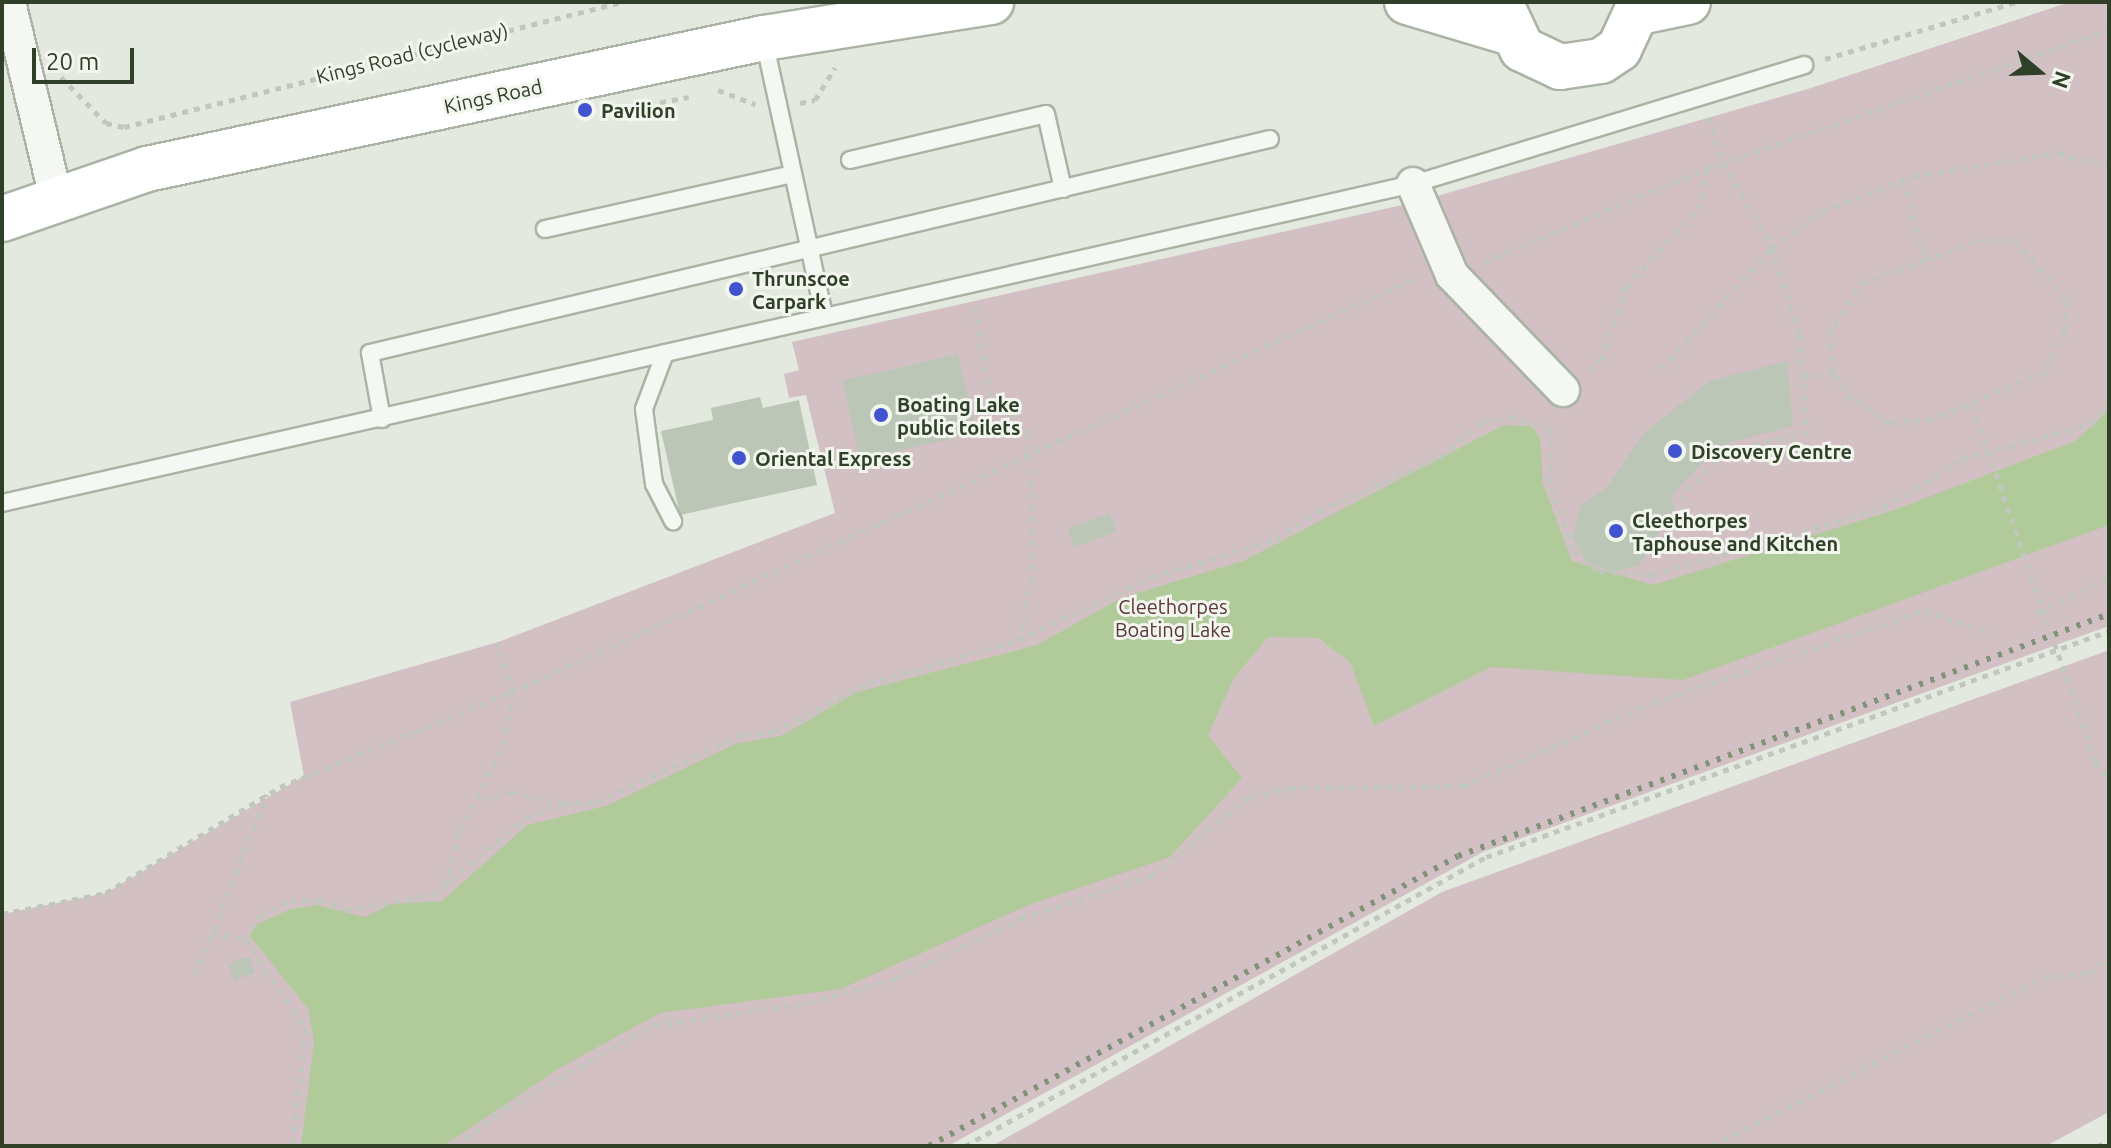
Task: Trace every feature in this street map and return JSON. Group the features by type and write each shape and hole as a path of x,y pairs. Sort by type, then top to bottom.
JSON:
{"street":[{"path":"9,2 56,198"},
{"name":"Kings Road","path":"2,219 147,169 764,38 991,2"},
{"path":"1407,2 1504,17 1540,60 1581,67 1619,49 1640,7 1688,2"},
{"path":"1413,184 1452,275 1563,390"}],"lane":[{"path":"764,38 824,315"},
{"path":"2,503 1413,184 1804,65"},
{"path":"850,160 1046,114 1063,189"},
{"path":"382,419 370,353 1270,139"},
{"path":"545,229 793,174"},
{"path":"665,353 644,409 654,484 673,521"}],"path":[{"name":"Kings Road (cycleway)","path":"26,78 69,79 106,123 124,127 622,2"},
{"path":"1804,65 2016,2"},
{"path":"2,914 106,893 268,793 512,692 746,579 1031,458 1399,283 1452,275 1723,162 2109,30"},
{"path":"1680,497 1725,452 1807,432 1799,335 1772,248 1723,162 1702,96"},
{"path":"1661,369 1772,248 1822,211 1903,180 2059,153 2109,166"},
{"path":"1601,360 1626,287 1698,209 1708,168"},
{"path":"1903,180 1925,260"},
{"path":"1980,240 2015,240 2068,301 2065,331 2045,372 1972,405 1890,423 1852,399 1833,373 1828,335 1845,299 1862,283 1980,240"},
{"path":"971,283 990,398 1029,432 1032,578 1019,640"},
{"path":"1803,377 1833,373"},
{"path":"481,800 512,792 563,803 596,802 744,734 775,732 869,683 1019,640 1152,577 1276,539 1319,511 1440,457 1483,421 1510,417 1550,429 1551,487 1574,551 1614,575 1652,575 1766,548 1813,524 1883,508 1986,450 2070,434 2092,424 2109,399"},
{"path":"1972,405 2041,611 2061,651 2095,761 2109,780"},
{"path":"2041,611 2109,577"},
{"path":"455,1146 506,1108 654,1025 809,1003 898,978 1021,918 1151,876 1251,796 1290,788 1463,786 1653,703 1923,611 1988,632"},
{"path":"965,1146 1486,857 2061,651 2109,631"},
{"path":"447,887 460,830 481,800 504,745 512,692 498,642"},
{"path":"196,975 268,793"},
{"path":"245,939 260,916 290,901 320,900 347,910 447,887 525,819 563,803"},
{"path":"212,933 245,939 306,1030 292,1146"},
{"path":"1712,1146 2044,977 2089,973 2109,958"},
{"path":"2097,1146 2109,1141"}],"green space":[{"name":"Cleethorpes Boating Lake","path":"2070,2 2109,2 2109,626 1483,852 948,1146 2,1146 2,914 106,893 304,776 290,702 498,642 835,513 806,395 789,398 784,374 799,370 792,342 1420,201 1811,88"},
{"path":"2109,650 2109,1112 2046,1146 992,1146 1442,892"}],"shaded area":[{"path":"2109,410 2109,525 1683,680 1491,667 1374,726 1350,662 1318,638 1268,637 1234,678 1208,735 1242,778 1170,857 1031,904 841,989 660,1013 558,1069 443,1146 301,1146 314,1042 308,1009 250,936 255,925 291,909 317,905 364,917 391,904 442,901 527,825 606,806 735,744 783,735 857,692 1037,645 1121,598 1243,561 1504,425 1531,426 1540,437 1543,484 1572,561 1653,585 1894,510 2075,441"}],"building":[{"path":"958,354 976,433 860,460 842,381"},
{"name":"Discovery Centre","path":"1787,361 1793,426 1731,442 1705,460 1670,498 1675,507 1639,566 1612,572 1586,561 1573,537 1580,505 1607,487 1643,434 1709,381"},
{"name":"Oriental Express","path":"760,397 763,408 799,400 817,485 680,515 661,431 713,420 711,408"},
{"path":"1110,513 1117,532 1075,547 1068,528"},
{"path":"249,956 255,973 234,980 228,963"}],"railway":[{"path":"929,1146 1458,856 2109,614"}],"place":[{"name":"Pavilion","path":"585,110"},
{"name":"Thrunscoe Carpark","path":"736,289"},
{"name":"Boating Lake public toilets","path":"881,415"},
{"name":"Discovery Centre","path":"1675,451"},
{"name":"Oriental Express","path":"739,458"},
{"name":"Cleethorpes Taphouse and Kitchen","path":"1616,531"}]}
